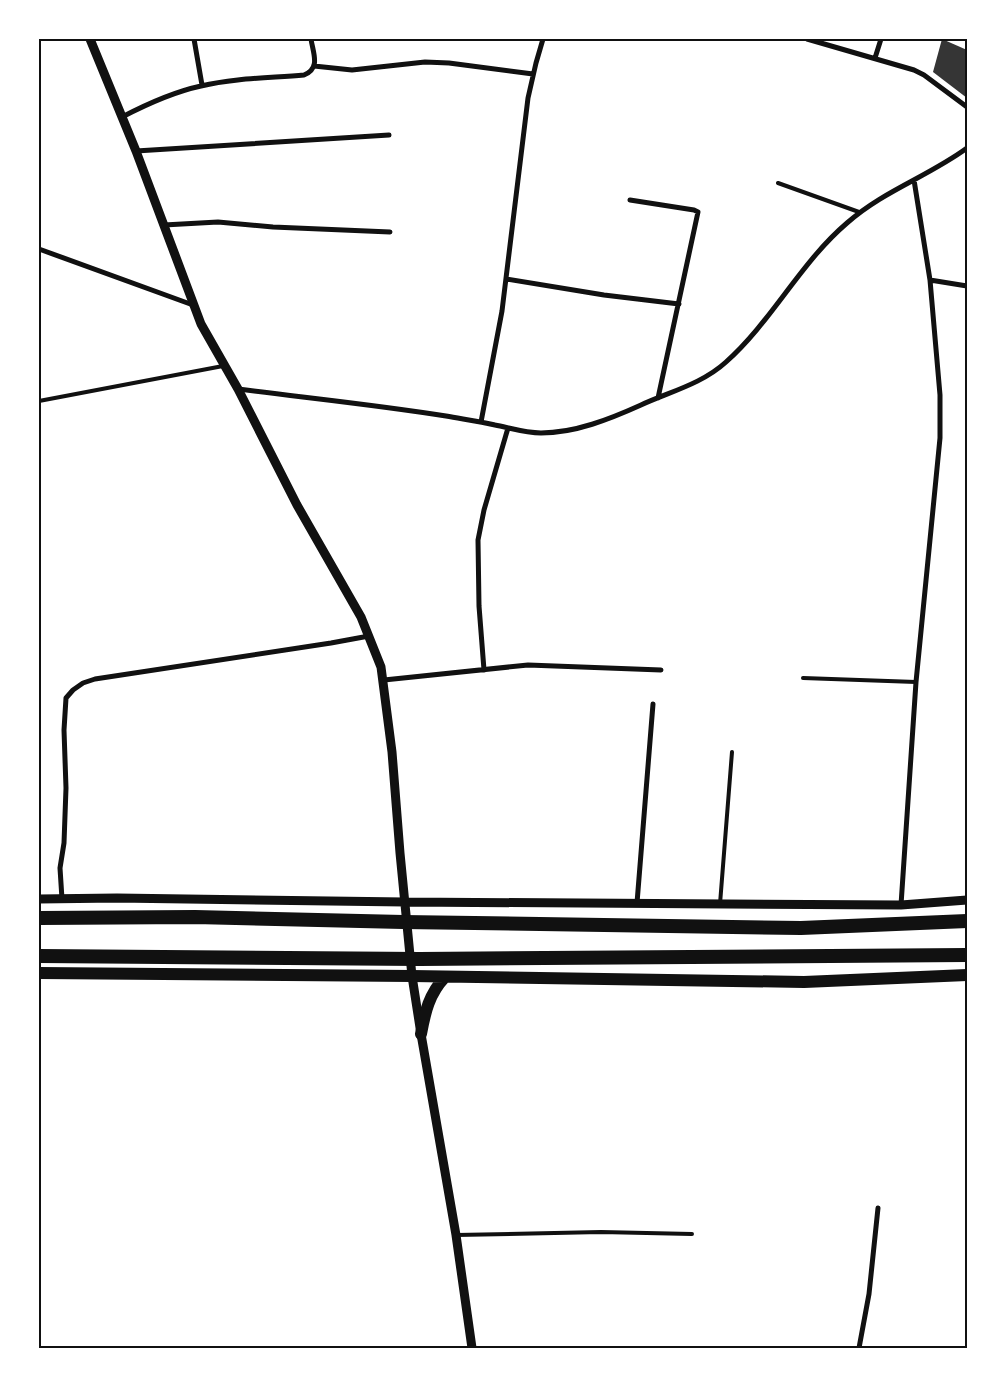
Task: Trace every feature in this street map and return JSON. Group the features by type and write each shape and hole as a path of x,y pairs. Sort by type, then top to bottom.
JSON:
{"highway":[{"path":"39,918 195,917 801,928 967,921"},
{"path":"39,956 520,959 967,955"}],"main road":[{"path":"39,973 804,982 967,975"},
{"path":"420,1034 431,997 437,986 446,977"}],"street":[{"path":"90,39 136,151 193,305 211,343 238,389 297,505 361,617 378,655 384,680 392,752 405,902 417,976 420,1034 456,1234 472,1348"},
{"path":"194,39 202,85"},
{"path":"122,117 175,93 202,85 304,75 311,72 314,66 311,39"},
{"path":"481,422 497,340 506,279 523,133 533,74 543,39"},
{"path":"807,39 914,70 967,106"},
{"path":"875,58 881,39"},
{"path":"314,66 352,70 425,62 449,63 533,74"},
{"path":"136,151 389,135"},
{"path":"238,389 386,407 540,433 559,431 610,419 688,386 726,362 823,247 859,212 882,196 950,161 967,148"},
{"path":"901,905 916,682 940,438 940,395 930,280 914,180"},
{"path":"630,200 698,211 658,398"},
{"path":"164,225 218,222 273,227 390,232"},
{"path":"39,249 193,305"},
{"path":"506,279 604,295 679,304"},
{"path":"930,280 967,286"},
{"path":"484,670 478,606 478,540 484,510 508,428"},
{"path":"62,899 60,868 64,843 66,788 64,714 66,698 73,690 82,683 95,679 369,636"},
{"path":"384,680 537,665 661,670"},
{"path":"637,904 653,704"},
{"path":"39,899 901,905 967,900"},
{"path":"859,1348 868,1294 878,1208"}],"lane":[{"path":"778,183 859,212"},
{"path":"39,401 225,366"},
{"path":"803,678 916,682"},
{"path":"720,904 732,752"},
{"path":"456,1234 601,1232 692,1234"}],"building":[{"path":"942,39 967,50 967,98 933,72"}]}
